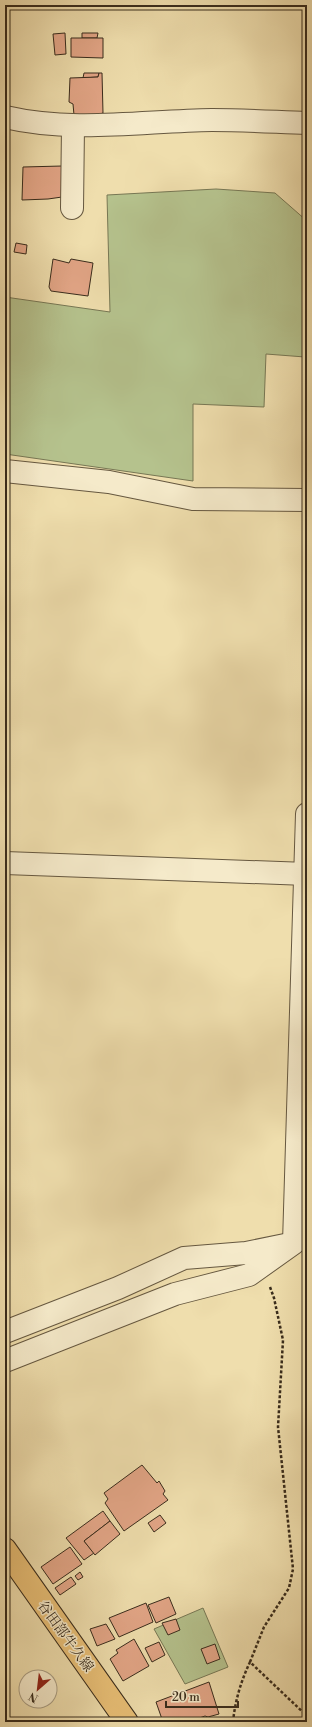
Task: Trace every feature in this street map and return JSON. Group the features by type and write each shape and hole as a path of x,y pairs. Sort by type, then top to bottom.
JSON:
{"main road":[{"name":"谷田部牛久線","path":"5,1549 127,1722"}],"street":[{"path":"5,117 73,126 126,125 212,120 307,123"},
{"path":"72,208 73,126"},
{"path":"5,471 109,482 193,499 307,500"},
{"path":"294,1243 307,814"},
{"path":"5,863 306,874"},
{"path":"5,1361 175,1294 249,1275 294,1243"},
{"path":"5,1332 118,1288 184,1258 246,1253 294,1243"}],"path":[{"path":"233,1722 234,1710 243,1676 264,1627 289,1588 293,1569 278,1427 283,1340 274,1298 262,1265"},
{"path":"250,1662 307,1716"}],"green space":[{"path":"216,189 275,193 307,221 307,328 305,357 266,354 264,407 193,404 193,481 5,454 5,297 110,312 107,195"},
{"path":"203,1608 228,1667 185,1684 154,1629"}],"building":[{"path":"65,33 66,54 55,55 53,34"},
{"path":"82,33 98,33 97,38 82,38"},
{"path":"71,38 103,38 103,58 71,57"},
{"path":"84,73 99,73 98,77 83,78"},
{"path":"99,73 102,73 103,113 96,115 74,115 73,104 69,102 70,78 98,77"},
{"path":"62,166 62,197 22,200 23,167"},
{"path":"16,243 27,245 26,254 14,252"},
{"path":"53,259 69,263 71,259 93,263 88,296 51,291 49,287"},
{"path":"142,1465 157,1483 159,1481 165,1491 163,1494 168,1500 124,1531 105,1503 108,1499 104,1493"},
{"path":"103,1511 110,1521 84,1541 94,1553 84,1560 66,1538"},
{"path":"160,1515 166,1523 154,1532 148,1523"},
{"path":"110,1521 120,1534 95,1555 84,1541"},
{"path":"70,1547 82,1564 53,1584 41,1567"},
{"path":"80,1572 83,1577 78,1580 75,1576"},
{"path":"71,1577 76,1584 60,1595 55,1588"},
{"path":"169,1597 176,1614 156,1623 148,1605"},
{"path":"146,1603 153,1622 119,1637 109,1618"},
{"path":"176,1619 180,1630 168,1635 162,1623"},
{"path":"106,1624 115,1639 97,1646 90,1629"},
{"path":"134,1639 149,1666 123,1681 110,1659 118,1653 116,1650"},
{"path":"159,1642 165,1655 152,1662 145,1648"},
{"path":"215,1644 220,1659 207,1664 201,1649"},
{"path":"209,1682 219,1714 208,1717 205,1716 188,1722 163,1722 156,1702"}]}
